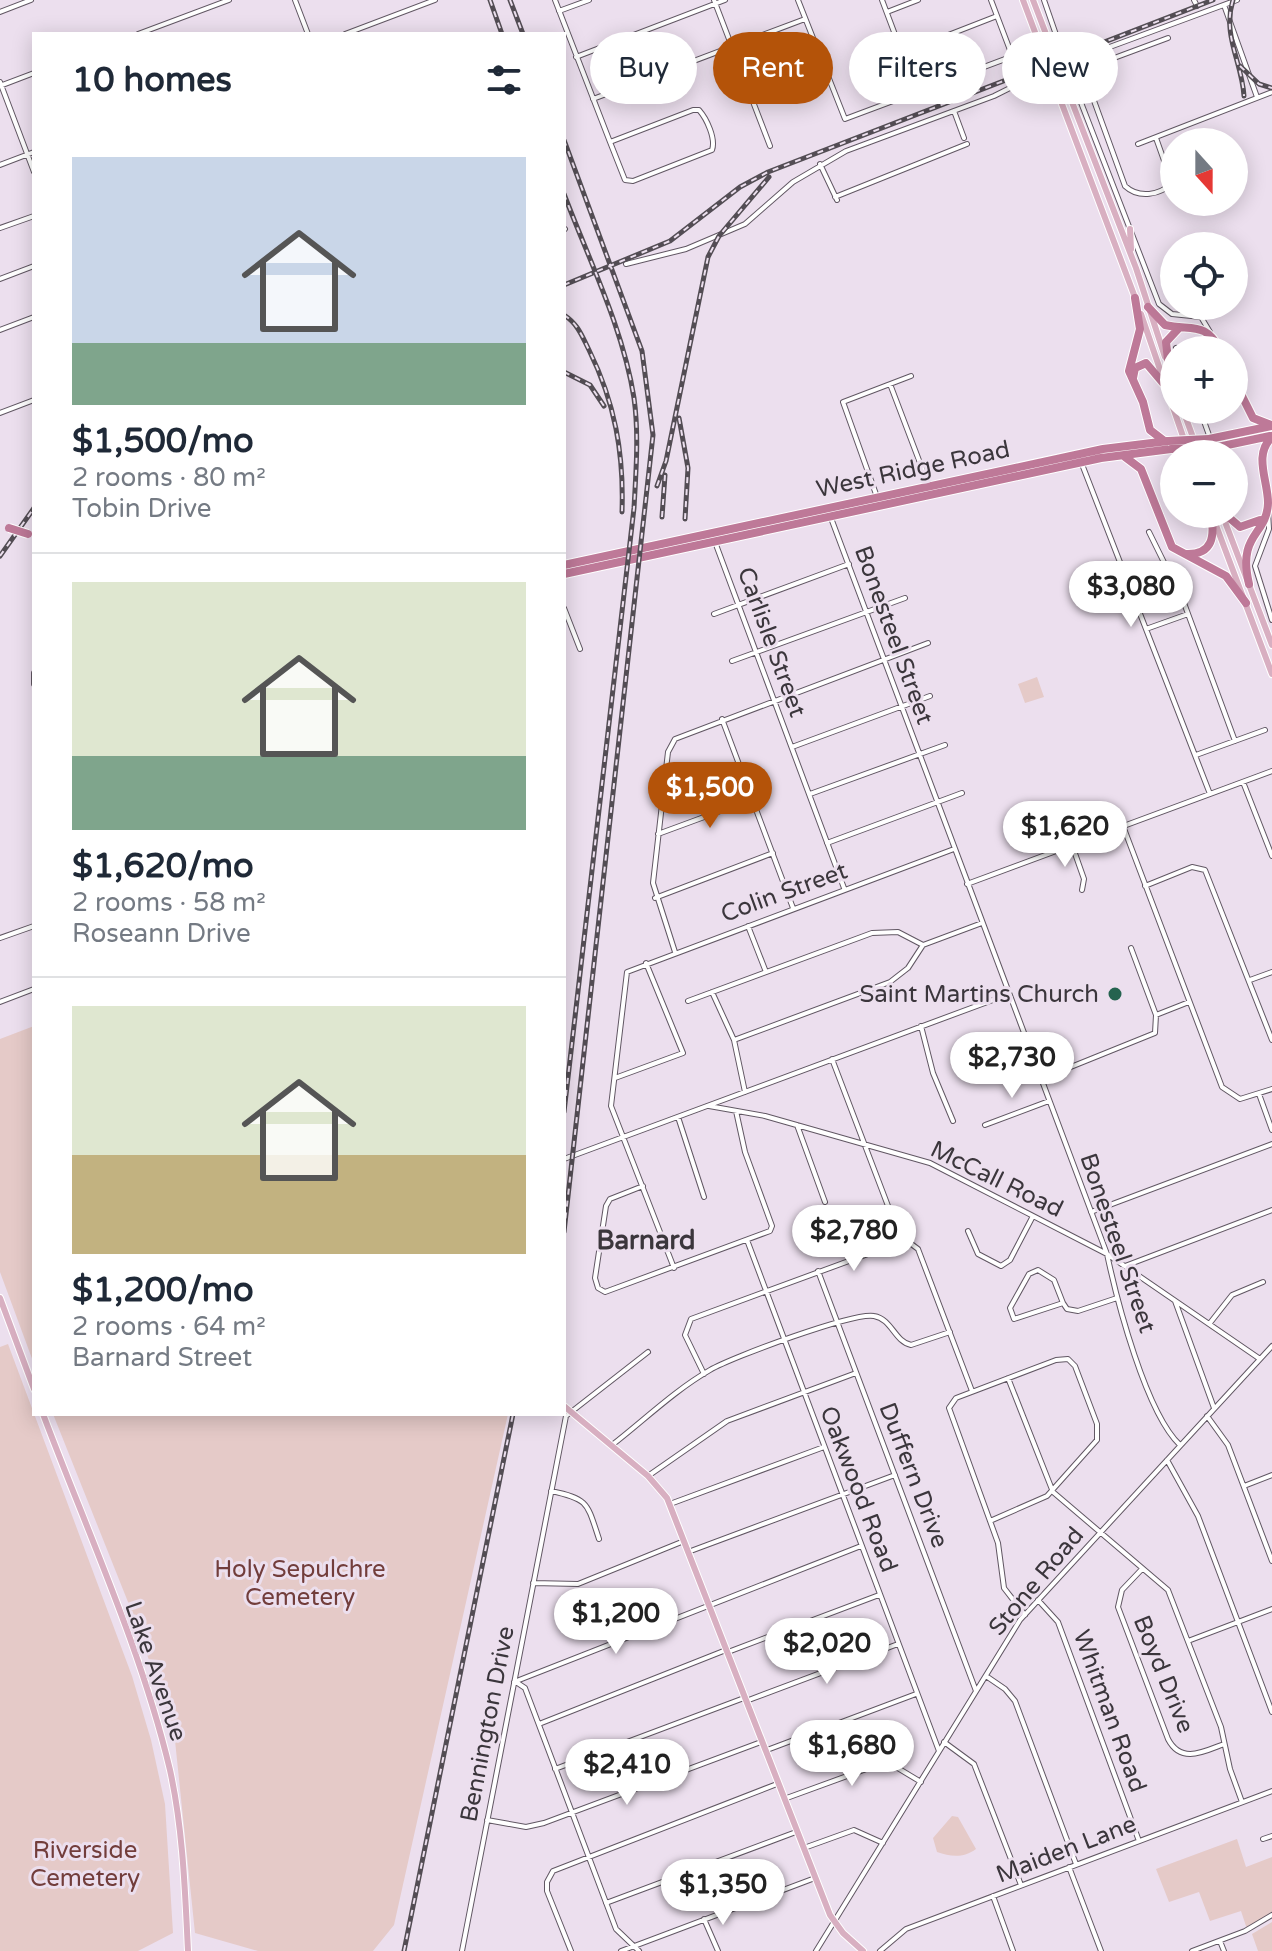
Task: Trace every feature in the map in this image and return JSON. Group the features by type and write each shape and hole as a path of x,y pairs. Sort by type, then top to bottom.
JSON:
{"highway":[{"path":"1135,298 1140,332 1129,370 1147,423 1155,436 1162,440"},
{"path":"1148,307 1163,325 1187,325 1212,336"},
{"path":"1170,336 1187,325"},
{"path":"1134,383 1134,369 1144,363 1153,367 1160,378"},
{"path":"1248,410 1258,422 1272,425"},
{"path":"1129,444 1144,435 1147,423"},
{"path":"1231,440 1248,424"},
{"name":"West Ridge Road","path":"1233,440 1272,425"},
{"path":"1249,584 1245,552 1267,509 1263,450 1272,436"},
{"name":"West Ridge Road","path":"1238,440 1272,436"},
{"name":"West Ridge Road","path":"566,565 829,512 1080,458 1129,444 1160,445"},
{"path":"1248,447 1263,466"},
{"name":"West Ridge Road","path":"566,574 715,542 929,487 1080,458 1160,449"},
{"path":"1143,473 1144,459 1156,450"},
{"path":"1116,456 1133,460 1143,473 1170,544 1176,551 1226,576 1246,603"},
{"path":"1248,526 1257,522 1267,509"},
{"path":"5,526 31,535"},
{"path":"1176,551 1196,554 1208,548 1214,536 1213,528"}],"main road":[{"path":"1023,0 1135,298 1160,374"},
{"path":"1033,0 1048,32"},
{"path":"1076,104 1160,342"},
{"path":"1130,229 1136,268"},
{"path":"1217,528 1272,674"},
{"path":"1228,528 1272,645"},
{"path":"0,1298 32,1384"},
{"path":"567,1408 648,1476 670,1504 777,1784 834,1923 863,1951"},
{"name":"Lake Avenue","path":"44,1416 143,1678 163,1745 178,1817 188,1951"}],"street":[{"path":"0,12 31,0"},
{"path":"143,32 229,0"},
{"path":"295,0 307,32"},
{"path":"350,32 435,0"},
{"path":"555,0 590,92"},
{"path":"559,11 589,0"},
{"path":"576,57 725,0"},
{"path":"798,0 810,32"},
{"path":"882,0 894,32"},
{"path":"887,12 918,0"},
{"path":"991,0 1003,32"},
{"path":"1044,0 1052,32"},
{"path":"1194,0 1197,6"},
{"path":"626,264 686,249 745,224 793,182 820,164 1042,72 1237,0"},
{"path":"714,2 726,32"},
{"path":"1224,5 1258,98"},
{"path":"956,32 997,16"},
{"path":"769,32 805,19"},
{"path":"1156,138 1172,183 1148,195 1131,192 1125,186 1085,76 1098,64 1168,38"},
{"path":"32,74 0,85 32,166"},
{"path":"833,91 844,119 886,104"},
{"path":"1138,144 1272,92"},
{"path":"595,104 624,179 630,182 710,151 714,144 704,115 697,110 610,142"},
{"path":"754,104 770,146"},
{"path":"1078,104 1161,308 1172,314 1201,317 1210,333"},
{"path":"820,164 836,198 947,155 966,141 954,111"},
{"path":"0,165 32,153"},
{"path":"0,228 32,217"},
{"path":"0,279 32,267"},
{"path":"0,330 32,318"},
{"path":"877,498 843,402 911,376"},
{"path":"890,384 929,487"},
{"path":"0,413 32,401"},
{"path":"1080,458 1210,794"},
{"path":"1267,509 1270,526 1255,566 1271,616"},
{"name":"Bonesteel Street","path":"829,512 1107,1254 1117,1298 1160,1419 1180,1445"},
{"path":"1149,532 1188,614 1235,741"},
{"name":"Carlisle Street","path":"715,542 844,889"},
{"path":"714,614 849,564"},
{"path":"732,661 905,598"},
{"path":"566,613 580,649"},
{"path":"1146,629 1188,614"},
{"path":"675,952 655,898 653,878 672,743 683,734 928,643"},
{"path":"792,747 930,696"},
{"path":"722,719 793,908"},
{"path":"1195,756 1265,730"},
{"path":"810,794 945,745"},
{"path":"967,884 1272,771"},
{"path":"1243,782 1272,856"},
{"path":"827,843 962,793"},
{"path":"658,834 753,799"},
{"path":"1123,826 1222,1087 1240,1099 1272,1089"},
{"path":"1072,845 1084,879 1082,890"},
{"name":"Colin Street","path":"614,1078 627,972 954,849"},
{"path":"655,898 773,853"},
{"path":"1145,886 1192,867 1205,870 1272,1040"},
{"path":"734,1040 890,982 908,968 923,945 982,923"},
{"path":"748,925 766,972"},
{"path":"0,938 32,927"},
{"path":"688,1001 880,931 898,932 923,945"},
{"path":"1041,1079 1150,1037 1158,1028 1131,948"},
{"path":"646,963 683,1053 614,1078 611,1106 674,1268"},
{"path":"1250,980 1272,972"},
{"path":"0,1002 32,990"},
{"path":"712,992 734,1040 745,1092"},
{"name":"McCall Road","path":"566,1158 1009,994"},
{"path":"1156,1015 1189,1002"},
{"path":"921,1026 933,1073 953,1121"},
{"path":"999,1066 1031,1054"},
{"path":"832,1059 901,1240"},
{"path":"1259,1094 1272,1130"},
{"path":"643,1186 607,1203 596,1284 603,1291 612,1291 768,1232 772,1226 745,1152 735,1110 725,1100"},
{"path":"985,1125 1049,1101"},
{"name":"McCall Road","path":"709,1106 797,1125 930,1163 1107,1254 1260,1359"},
{"path":"678,1117 704,1197"},
{"path":"797,1125 825,1202"},
{"path":"1091,1212 1272,1144"},
{"path":"1125,1266 1272,1210"},
{"path":"968,1231 978,1254 1001,1266 1010,1260 1033,1216"},
{"name":"Oakwood Road","path":"747,1240 939,1751"},
{"path":"704,1374 686,1339 686,1324 696,1316 901,1240 911,1241 918,1249 972,1391"},
{"name":"Duffern Drive","path":"818,1271 976,1691"},
{"path":"1063,1303 1021,1319 1010,1314 1027,1277 1035,1271 1054,1280 1067,1309 1078,1311 1117,1298"},
{"path":"1210,1323 1232,1295 1263,1282"},
{"path":"1174,1299 1214,1408"},
{"path":"612,1445 704,1374 838,1322 859,1315 876,1316 890,1324 904,1344 911,1345 950,1332"},
{"name":"Stone Road","path":"816,1951 1025,1615 1272,1346"},
{"path":"567,1408 648,1352"},
{"path":"990,1521 1034,1504 1053,1492 1099,1436 1075,1366 1064,1358 972,1391 952,1401 949,1408 1001,1555 1004,1588 1025,1615"},
{"path":"648,1476 727,1421 857,1373"},
{"path":"1008,1378 1053,1492 1168,1590 1242,1802"},
{"name":"Bennington Drive","path":"462,1951 565,1416"},
{"path":"1207,1416 1225,1438 1272,1561"},
{"path":"670,1504 824,1447"},
{"path":"1167,1460 1198,1516 1272,1712"},
{"path":"688,1552 895,1475"},
{"path":"1244,1486 1272,1475"},
{"path":"551,1491 586,1502 599,1539"},
{"path":"533,1583 578,1584 684,1541"},
{"path":"513,1682 861,1546"},
{"name":"Boyd Drive","path":"1142,1569 1122,1590 1118,1607 1168,1739 1176,1751 1185,1755 1224,1744"},
{"path":"539,1724 880,1595"},
{"name":"Whitman Road","path":"1038,1600 1058,1622 1139,1841"},
{"path":"1188,1641 1272,1609"},
{"path":"555,1769 898,1644"},
{"path":"986,1676 1009,1692 1015,1701 1076,1864"},
{"path":"513,1682 524,1686 616,1929 639,1951"},
{"path":"764,1750 917,1693"},
{"path":"487,1820 530,1826 761,1742"},
{"path":"944,1742 970,1759 977,1770 1021,1885"},
{"path":"784,1799 880,1764 896,1767 921,1782"},
{"path":"571,1951 547,1882 557,1868 777,1784"},
{"name":"Maiden Lane","path":"880,1951 906,1929 1272,1791"},
{"path":"803,1848 854,1830 883,1843"},
{"path":"606,1903 796,1832"},
{"path":"1263,1839 1272,1836"},
{"path":"1069,1867 1101,1951"},
{"path":"621,1951 815,1878"},
{"path":"993,1896 1013,1951"},
{"path":"1192,1951 1272,1915"},
{"path":"704,1919 718,1951"},
{"path":"1220,1941 1224,1951"}],"green space":[{"path":"1037,677 1044,697 1025,703 1018,684"},
{"path":"32,1027 32,1359 0,1272 0,1039"},
{"name":"Riverside Cemetery","path":"8,1344 32,1408 32,1416 35,1416 132,1676 151,1740 165,1804 173,1933 138,1951 0,1951 0,1347"},
{"name":"Holy Sepulchre Cemetery","path":"54,1416 508,1416 394,1925 373,1951 258,1951 195,1933 174,1731 132,1612"},
{"path":"952,1816 958,1817 976,1849 967,1854 957,1856 937,1852 933,1838"},
{"path":"1237,1839 1246,1867 1272,1857 1272,1913 1247,1929 1241,1911 1210,1921 1199,1892 1169,1902 1156,1869"},
{"path":"1272,1922 1272,1951 1258,1951 1252,1934"}],"railway":[{"path":"490,0 501,32"},
{"path":"510,0 522,32"},
{"path":"566,284 670,241 740,187 768,172 1213,0"},
{"path":"1233,0 1231,37 1244,96"},
{"path":"1240,66 1259,84 1272,88"},
{"path":"566,145 642,351 653,435 566,1214"},
{"path":"657,486 666,461 708,257 719,236 769,177"},
{"path":"566,199 622,346 634,398 637,439 634,508 566,1095"},
{"path":"566,317 584,340 611,409 619,449 622,512"},
{"path":"566,373 590,385 604,406"},
{"path":"679,418 688,468 685,519"},
{"path":"662,517 665,475"},
{"path":"0,556 32,511"},
{"path":"404,1951 513,1416"}],"place":[{"name":"Saint Martins Church","path":"1115,994"}],"district":[{"name":"Barnard","path":"646,1240"}]}
